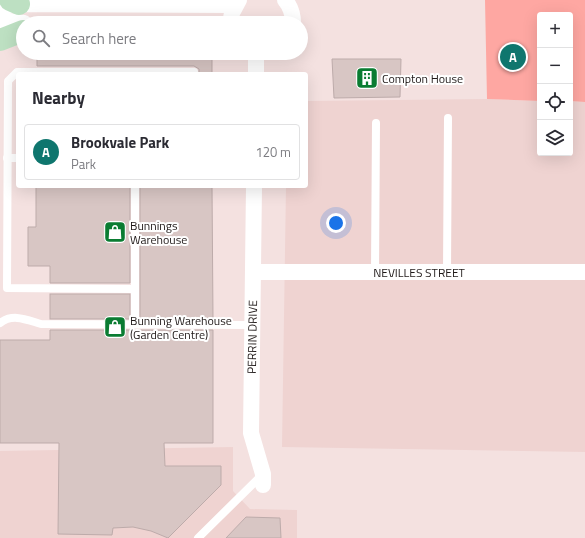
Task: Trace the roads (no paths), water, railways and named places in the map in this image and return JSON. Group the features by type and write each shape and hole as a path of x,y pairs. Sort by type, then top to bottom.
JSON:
{"main road":[{"path":"0,40 16,34"}],"street":[{"path":"285,0 293,16"},
{"path":"0,20 13,8 145,3 237,3 231,16"},
{"path":"256,60 256,72"},
{"name":"PERRIN DRIVE","path":"254,188 251,434 263,480"},
{"name":"NEVILLES STREET","path":"253,272 585,272"}],"lane":[{"path":"17,72 194,72"},
{"path":"16,73 8,81 7,288 135,289"},
{"path":"447,272 448,118"},
{"path":"375,272 376,122"},
{"path":"7,158 16,158"},
{"path":"135,188 135,324"},
{"path":"0,323 12,318 21,318 41,324 252,325"},
{"path":"198,538 263,480"}],"place":[{"name":"Brookvale Park","path":"513,57"},
{"name":"Compton House","path":"367,78"},
{"name":"Bunnings Warehouse","path":"115,232"},
{"name":"Bunning Warehouse (Garden Centre)","path":"115,327"}]}
